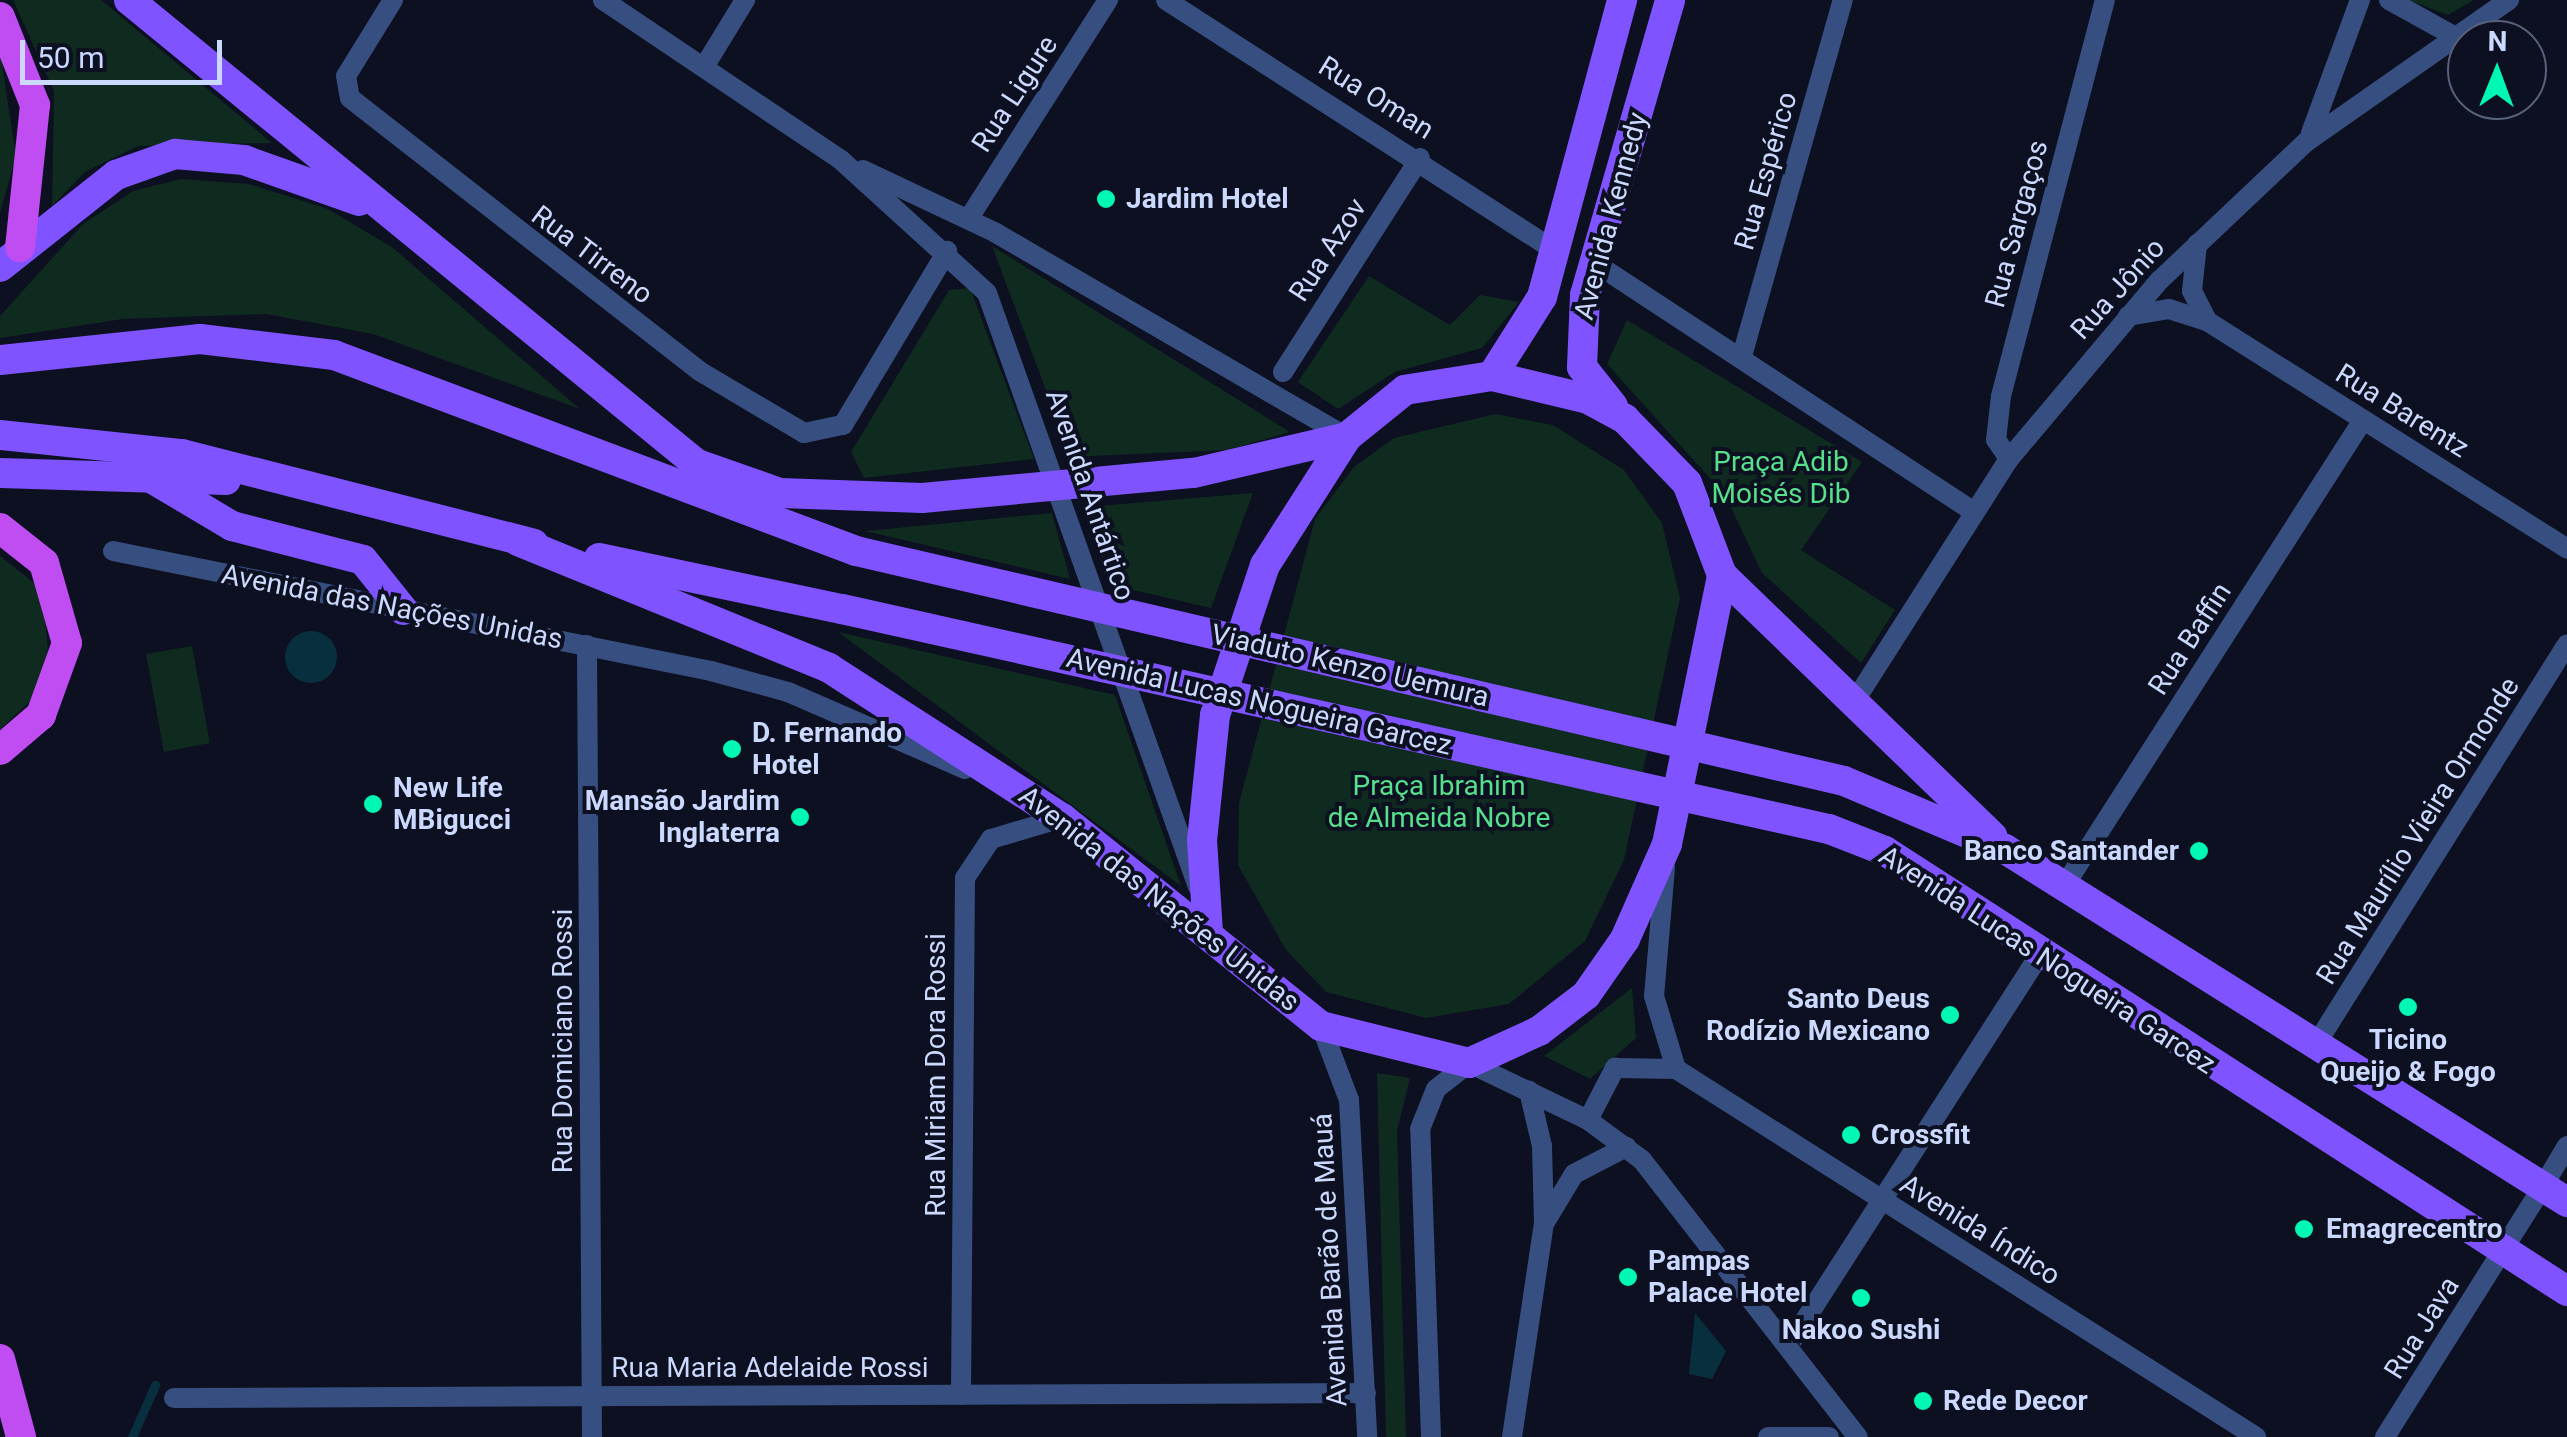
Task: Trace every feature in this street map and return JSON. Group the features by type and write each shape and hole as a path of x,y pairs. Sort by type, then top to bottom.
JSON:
{"highway":[{"path":"0,17 36,116 10,257"},
{"path":"0,528 44,564 67,644 42,714 0,750"},
{"path":"0,1359 21,1437"}],"main road":[{"path":"129,0 697,464 780,494 922,498 1194,473 1347,437"},
{"name":"Avenida Kennedy","path":"1492,376 1533,323 1622,0"},
{"name":"Avenida Kennedy","path":"1625,419 1582,366 1595,263 1670,0"},
{"path":"10,257 116,175 175,154 270,166 389,214"},
{"name":"Viaduto Kenzo Uemura","path":"0,360 200,339 296,346 437,389 662,484 856,550 1844,781"},
{"path":"1207,918 1206,777 1244,616 1288,522 1347,437 1405,390 1492,376 1588,399 1625,419 1688,483 1709,521 1722,575 1668,844 1625,939 1586,994 1540,1031 1469,1063"},
{"name":"Avenida Lucas Nogueira Garcez","path":"0,435 182,454 366,495 518,541 842,609 1828,829 1885,851 2038,956 2567,1291"},
{"name":"Avenida Lucas Nogueira Garcez","path":"0,472 142,472 366,495"},
{"path":"142,472 232,526 363,560 404,610"},
{"name":"Avenida das Nações Unidas","path":"518,541 828,668 1010,782 1207,918 1322,1026 1469,1063"},
{"name":"Avenida Lucas Nogueira Garcez","path":"1722,575 1856,698 2005,849 2554,1195"},
{"name":"Avenida Lucas Nogueira Garcez","path":"1844,781 2005,849"}],"street":[{"name":"Rua Tirreno","path":"393,0 346,76 350,98 701,372 804,433 836,432 946,250"},
{"name":"Avenida Antártico","path":"603,0 841,160 946,250 997,310 1207,918"},
{"path":"704,67 745,0"},
{"name":"Rua Ligure","path":"969,218 1108,0"},
{"name":"Rua Oman","path":"1166,0 1420,158 1553,248"},
{"name":"Rua Espérico","path":"1742,356 1843,0"},
{"name":"Rua Sargaços","path":"2009,459 1996,440 2001,396 2105,0"},
{"path":"2306,142 2360,0"},
{"path":"2389,0 2447,32"},
{"name":"Rua Jônio","path":"2478,20 2509,0"},
{"name":"Rua Jônio","path":"1856,698 1972,511 2009,459 2126,316 2196,244 2306,142 2447,41"},
{"name":"Rua Azov","path":"1283,372 1420,158"},
{"name":"Avenida Antártico","path":"841,160 969,218 1347,437"},
{"path":"2196,244 2192,291 2207,321"},
{"path":"1595,263 1742,356 1972,511"},
{"name":"Rua Barentz","path":"2126,316 2169,309 2207,321 2567,549"},
{"name":"Rua Baffin","path":"2062,888 2362,420"},
{"name":"Avenida das Nações Unidas","path":"113,551 587,645 788,692 1010,782"},
{"name":"Rua Maurílio Vieira Ormonde","path":"2315,1046 2567,644"},
{"name":"Rua Domiciano Rossi","path":"587,645 592,1437"},
{"name":"Rua Miriam Dora Rossi","path":"962,1395 965,878 991,839 1062,818"},
{"path":"1588,1120 1615,1068 1676,1069 1654,996 1668,844"},
{"path":"1789,1345 2038,956"},
{"name":"Avenida Barão de Mauá","path":"1322,1026 1349,1100 1367,1437"},
{"path":"1430,1437 1420,1128 1427,1101 1469,1063"},
{"name":"Avenida das Nações Unidas","path":"1469,1063 1588,1120 1626,1147 1789,1345 1858,1437"},
{"name":"Avenida Índico","path":"1676,1069 2256,1437"},
{"path":"1512,1437 1544,1224 1542,1146 1529,1091"},
{"name":"Rua Java","path":"2385,1437 2502,1252 2554,1195 2567,1146"},
{"path":"1544,1224 1574,1174 1626,1147"},
{"name":"Rua Maria Adelaide Rossi","path":"174,1398 1366,1393"},
{"path":"1768,1437 1829,1437"}],"green space":[{"path":"13,0 101,0 272,143 138,146 85,172 52,206 54,91"},
{"path":"2408,0 2474,0 2448,15"},
{"path":"0,50 16,156 0,213"},
{"path":"181,179 249,184 328,209 393,248 580,409 373,334 266,314 123,319 0,338 0,316 83,224 133,191"},
{"path":"992,246 1290,432 1227,450 1071,457"},
{"path":"1369,276 1450,325 1480,295 1519,302 1482,348 1395,372 1338,409 1298,382"},
{"path":"970,288 1034,459 864,478 851,452 949,290"},
{"name":"Praça Adib Moisés Dib","path":"1627,320 1862,462 1801,550 1895,610 1861,663 1762,573 1725,495 1607,364"},
{"name":"Praça Ibrahim de Almeida Nobre","path":"1495,414 1553,425 1624,470 1662,523 1680,598 1624,860 1585,941 1509,1004 1426,1018 1326,992 1286,950 1238,865 1239,803 1315,519 1354,467 1394,438"},
{"path":"1253,493 1211,608 1111,585 1086,507"},
{"path":"1052,513 1070,579 865,531"},
{"path":"0,556 42,589 48,649 33,699 0,729"},
{"path":"838,632 1115,695 1181,886"},
{"path":"192,646 210,743 164,752 146,654"},
{"path":"1632,988 1636,1038 1590,1079 1544,1056"},
{"path":"1377,1073 1410,1078 1397,1131 1406,1437 1386,1437"}],"water":[{"path":"311,631 329,639 337,657 329,675 311,683 293,675 285,657 293,639"},
{"path":"1695,1313 1726,1351 1712,1379 1689,1374"}],"waterway":[{"path":"132,1437 155,1385"}],"place":[{"name":"Jardim Hotel","path":"1106,199"},
{"name":"D. Fernando Hotel","path":"732,749"},
{"name":"New Life MBigucci","path":"373,804"},
{"name":"Mansão Jardim Inglaterra","path":"800,817"},
{"name":"Banco Santander","path":"2199,851"},
{"name":"Ticino Queijo & Fogo","path":"2408,1007"},
{"name":"Santo Deus Rodízio Mexicano","path":"1950,1015"},
{"name":"Crossfit","path":"1851,1135"},
{"name":"Emagrecentro","path":"2304,1229"},
{"name":"Pampas Palace Hotel","path":"1628,1277"},
{"name":"Nakoo Sushi","path":"1861,1298"},
{"name":"Rede Decor","path":"1923,1401"}]}
